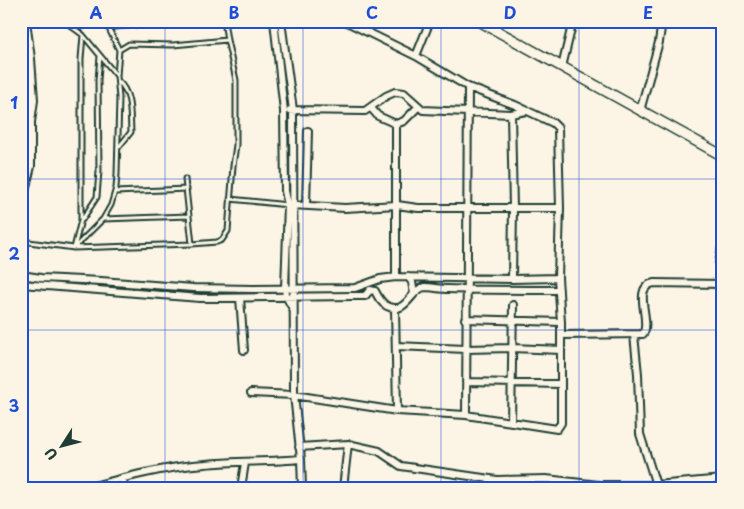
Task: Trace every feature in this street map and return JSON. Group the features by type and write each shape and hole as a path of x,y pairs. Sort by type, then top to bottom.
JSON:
{"highway":[{"path":"21,199 24,172 29,166 25,122 32,100 24,21"}],"main road":[{"path":"479,21 723,156"}],"street":[{"path":"107,23 167,21"},
{"path":"274,21 284,111 285,191 291,205 294,288 294,395 300,447 302,488"},
{"path":"281,21 293,110 291,205 285,288 286,296 294,310"},
{"path":"251,393 294,395 397,411 466,415 557,429 562,423 561,322 558,278 560,208 558,128 553,123 526,111 468,88 416,56 345,21"},
{"path":"416,56 430,21"},
{"path":"562,67 573,21"},
{"path":"640,111 659,42 662,21"},
{"path":"466,415 465,319 468,88"},
{"path":"284,111 362,112 372,108 386,96 395,92 404,94 423,110 511,114 526,111"},
{"path":"372,108 378,116 396,124 404,121 418,107"},
{"path":"511,114 512,279"},
{"path":"396,124 396,277"},
{"path":"306,205 308,131"},
{"path":"291,205 345,208 397,205 418,208 560,208"},
{"path":"719,263 723,242"},
{"path":"21,275 192,288 355,288 380,279 396,277 466,279 558,278"},
{"path":"408,277 412,282 414,294"},
{"path":"375,291 380,279"},
{"path":"561,336 643,334 646,332 644,289 651,283 723,284"},
{"path":"21,284 150,295 240,298 365,296 370,290 375,291"},
{"path":"150,285 150,295"},
{"path":"375,291 382,302 395,308 404,304 424,287 559,290"},
{"path":"240,298 244,350"},
{"path":"511,422 513,305"},
{"path":"395,308 397,411"},
{"path":"465,319 561,322"},
{"path":"634,335 638,374 640,434 656,485"},
{"path":"396,346 561,350"},
{"path":"466,382 561,384"},
{"path":"300,447 348,444 379,451 401,466 498,480 546,479 599,486 656,485 723,479"},
{"path":"343,488 348,444"},
{"path":"87,488 172,467 207,463 245,463 301,459"},
{"path":"241,488 245,463"},
{"path":"123,478 124,488"},
{"path":"497,488 498,480"}],"lane":[{"path":"64,21 83,36 118,76"},
{"path":"21,241 74,248 192,244 222,240 228,231 236,145 236,80 224,21"},
{"path":"74,248 103,219 111,205 115,192 118,149 119,50 107,23"},
{"path":"74,248 81,220 81,59 83,36"},
{"path":"119,50 129,44 173,45 227,40"},
{"path":"81,220 97,197 100,56"},
{"path":"118,81 127,93 131,132 118,149"},
{"path":"186,179 192,244"},
{"path":"115,192 187,189"},
{"path":"230,199 291,205"},
{"path":"103,219 189,216"}]}
